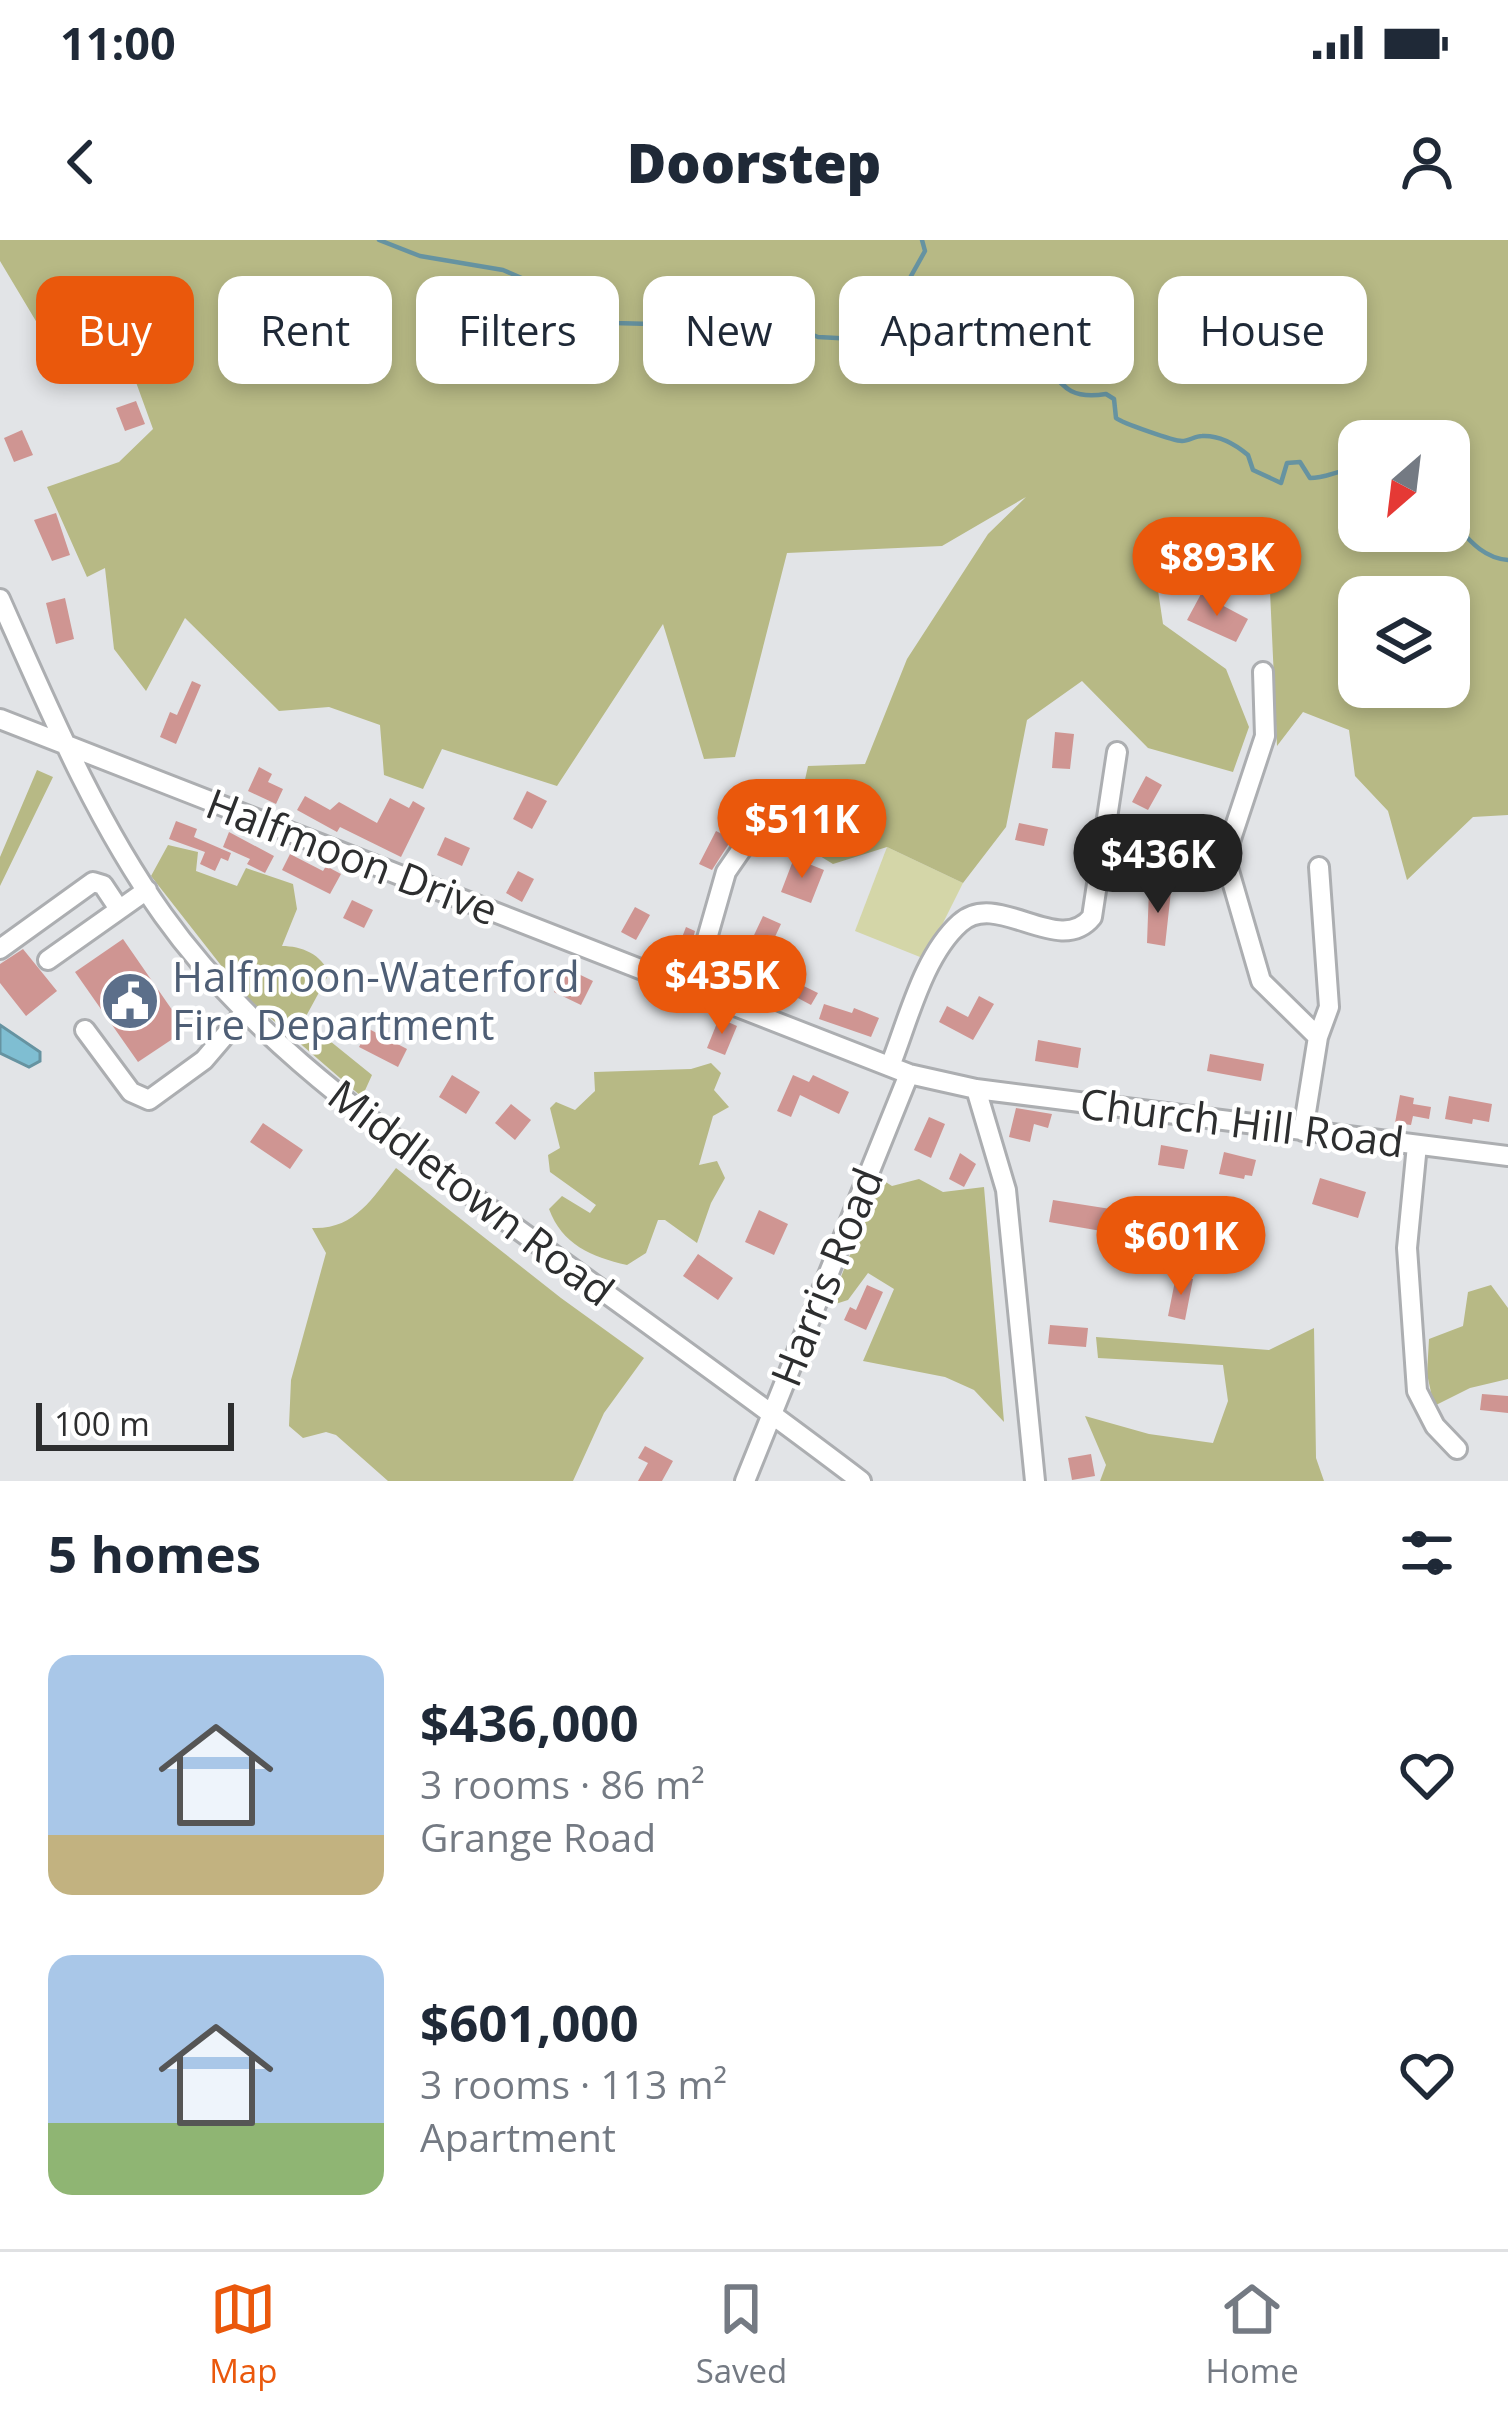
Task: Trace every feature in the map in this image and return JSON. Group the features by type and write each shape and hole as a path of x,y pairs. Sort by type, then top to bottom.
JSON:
{"street":[{"name":"Middletown Road","path":"0,599 65,745 146,890 245,1012 346,1103 861,1481"},
{"path":"1263,672 1264,736 1226,857 1262,981 1318,1037"},
{"name":"Halfmoon Drive","path":"0,718 899,1070 976,1089"},
{"name":"Harris Road","path":"745,1481 899,1070 929,970 962,921 984,914 1065,931 1084,927 1097,904 1117,752"},
{"path":"692,991 726,872 757,816"},
{"path":"1304,1131 1318,1037 1329,1007 1319,867"},
{"path":"0,949 93,882 103,885 119,909"},
{"path":"48,960 146,890"},
{"path":"85,1030 131,1092 149,1100 204,1060 245,1012"},
{"path":"976,1089 1006,1190 1035,1481"},
{"name":"Church Hill Road","path":"976,1089 1508,1156"},
{"path":"1417,1145 1407,1248 1417,1391 1435,1426 1457,1449"}],"green space":[{"path":"0,240 1508,240 1508,815 1473,817 1407,880 1388,811 1355,776 1349,730 1303,712 1277,746 1270,591 1248,563 1156,577 1163,624 1226,669 1249,727 1233,772 1148,748 1082,681 1027,720 1006,827 963,883 887,847 833,864 792,839 808,766 865,764 907,659 988,534 1026,497 942,546 787,553 735,757 704,759 663,624 557,786 442,749 423,789 384,775 380,725 329,707 279,711 185,618 146,691 114,649 105,568 87,577 47,487 119,462 153,429 137,384 194,384 194,276 36,276 36,321 0,261"},
{"path":"37,770 53,777 0,886 0,857"},
{"path":"168,845 198,852 196,871 237,886 246,868 293,884 297,909 282,946 310,953 329,974 304,1020 372,1075 362,1097 245,996 151,876"},
{"path":"887,847 963,883 925,959 855,931"},
{"path":"711,1063 721,1073 714,1090 729,1107 713,1116 699,1165 717,1161 725,1178 697,1243 658,1220 646,1253 627,1265 601,1258 570,1240 549,1209 562,1196 590,1213 596,1205 550,1172 548,1155 560,1148 550,1108 556,1102 575,1110 595,1091 594,1072 691,1069"},
{"path":"396,1168 644,1358 604,1413 573,1481 388,1481 336,1435 326,1432 303,1438 289,1426 291,1380 326,1253 312,1228 351,1218"},
{"path":"881,1179 892,1186 919,1179 943,1192 984,1187 1004,1422 974,1390 945,1377 863,1361 894,1289 868,1273 848,1300 829,1306"},
{"path":"1491,1285 1508,1308 1508,1379 1470,1388 1434,1406 1427,1374 1429,1339 1463,1326 1468,1292"},
{"path":"1314,1328 1316,1458 1324,1481 1100,1481 1106,1465 1085,1416 1149,1434 1213,1443 1228,1401 1223,1365 1098,1358 1096,1337 1269,1350"}],"water":[{"path":"0,1025 40,1052 40,1061 29,1067 0,1053"}],"building":[{"path":"136,401 145,424 125,431 116,408"},
{"path":"22,430 33,455 14,462 4,438"},
{"path":"56,513 70,555 52,561 34,520"},
{"path":"1201,594 1248,619 1236,642 1187,620"},
{"path":"65,598 74,639 56,644 46,603"},
{"path":"192,681 201,685 176,744 160,737 170,712 177,715"},
{"path":"1055,732 1074,734 1070,769 1052,768"},
{"path":"259,767 272,774 268,782 283,789 276,804 248,791"},
{"path":"1146,776 1162,785 1148,810 1132,802"},
{"path":"527,791 547,801 532,829 513,819"},
{"path":"305,796 330,810 339,802 377,823 390,798 409,808 413,801 425,808 401,857 297,810"},
{"path":"176,821 197,829 194,837 231,853 228,861 221,858 215,871 200,864 205,852 169,839"},
{"path":"1019,823 1048,829 1044,846 1015,840"},
{"path":"716,831 732,839 712,870 699,864"},
{"path":"229,832 274,856 265,873 247,864 250,859 223,847"},
{"path":"445,837 470,848 462,866 437,855"},
{"path":"290,854 323,871 326,866 341,874 330,894 282,870"},
{"path":"794,858 824,870 811,903 781,892"},
{"path":"518,871 534,879 522,902 506,893"},
{"path":"1149,889 1171,891 1165,946 1147,943"},
{"path":"352,900 373,910 364,928 343,918"},
{"path":"635,907 650,915 636,940 621,932"},
{"path":"763,916 781,924 765,958 747,950"},
{"path":"686,927 695,931 682,960 666,953 673,936 681,940"},
{"name":"Halfmoon-Waterford Fire Department","path":"123,939 186,1030 138,1062 75,972"},
{"path":"23,949 57,991 26,1016 0,983 0,964"},
{"path":"566,968 593,981 581,1005 554,992"},
{"path":"769,969 818,993 811,1005 781,989 775,1000 757,991"},
{"path":"979,996 994,1004 973,1040 939,1022 947,1006 968,1017"},
{"path":"824,1004 879,1018 871,1037 819,1019"},
{"path":"719,1018 737,1026 725,1055 707,1048"},
{"path":"369,1029 407,1049 398,1067 359,1047"},
{"path":"1038,1040 1081,1048 1078,1068 1035,1061"},
{"path":"1210,1054 1264,1064 1261,1081 1207,1071"},
{"path":"452,1075 480,1092 466,1114 439,1097"},
{"path":"793,1075 809,1082 813,1075 849,1092 839,1114 800,1095 791,1117 777,1111"},
{"path":"1400,1095 1414,1098 1413,1104 1431,1107 1429,1119 1413,1116 1411,1125 1395,1123"},
{"path":"1449,1096 1492,1104 1489,1122 1445,1119"},
{"path":"511,1104 531,1120 515,1140 495,1123"},
{"path":"1016,1108 1052,1114 1048,1128 1034,1124 1030,1142 1009,1137"},
{"path":"929,1117 945,1124 931,1158 914,1150"},
{"path":"263,1123 303,1150 290,1169 250,1142"},
{"path":"1161,1145 1188,1150 1184,1169 1158,1165"},
{"path":"1224,1152 1256,1160 1252,1176 1219,1174"},
{"path":"960,1153 976,1164 964,1187 949,1179"},
{"path":"1320,1178 1366,1192 1358,1218 1312,1204"},
{"path":"1053,1200 1117,1210 1113,1233 1049,1222"},
{"path":"759,1210 788,1224 774,1255 745,1242"},
{"path":"698,1254 733,1278 718,1300 683,1276"},
{"path":"1176,1276 1193,1279 1185,1320 1168,1316"},
{"path":"867,1285 883,1292 866,1330 844,1320 850,1307 856,1310"},
{"path":"1050,1325 1088,1328 1086,1347 1048,1344"},
{"path":"1482,1394 1508,1396 1508,1413 1480,1410"},
{"path":"645,1446 673,1461 662,1481 638,1481 648,1463 638,1458"},
{"path":"1091,1454 1095,1476 1072,1480 1068,1458"}],"waterway":[{"path":"379,240 420,256 503,270 614,323 690,325 751,310 818,337 839,338"},
{"path":"922,240 925,251 906,285 904,299 922,323 921,330 943,352 986,342 1019,345 1039,358 1068,389 1114,399 1116,418 1128,424 1177,440 1221,439 1248,455 1253,470 1281,483 1287,463 1300,462 1310,478 1338,472"},
{"path":"1470,541 1482,551 1508,560"}],"place":[{"name":"Halfmoon-Waterford Fire Department","path":"130,1001"}]}
